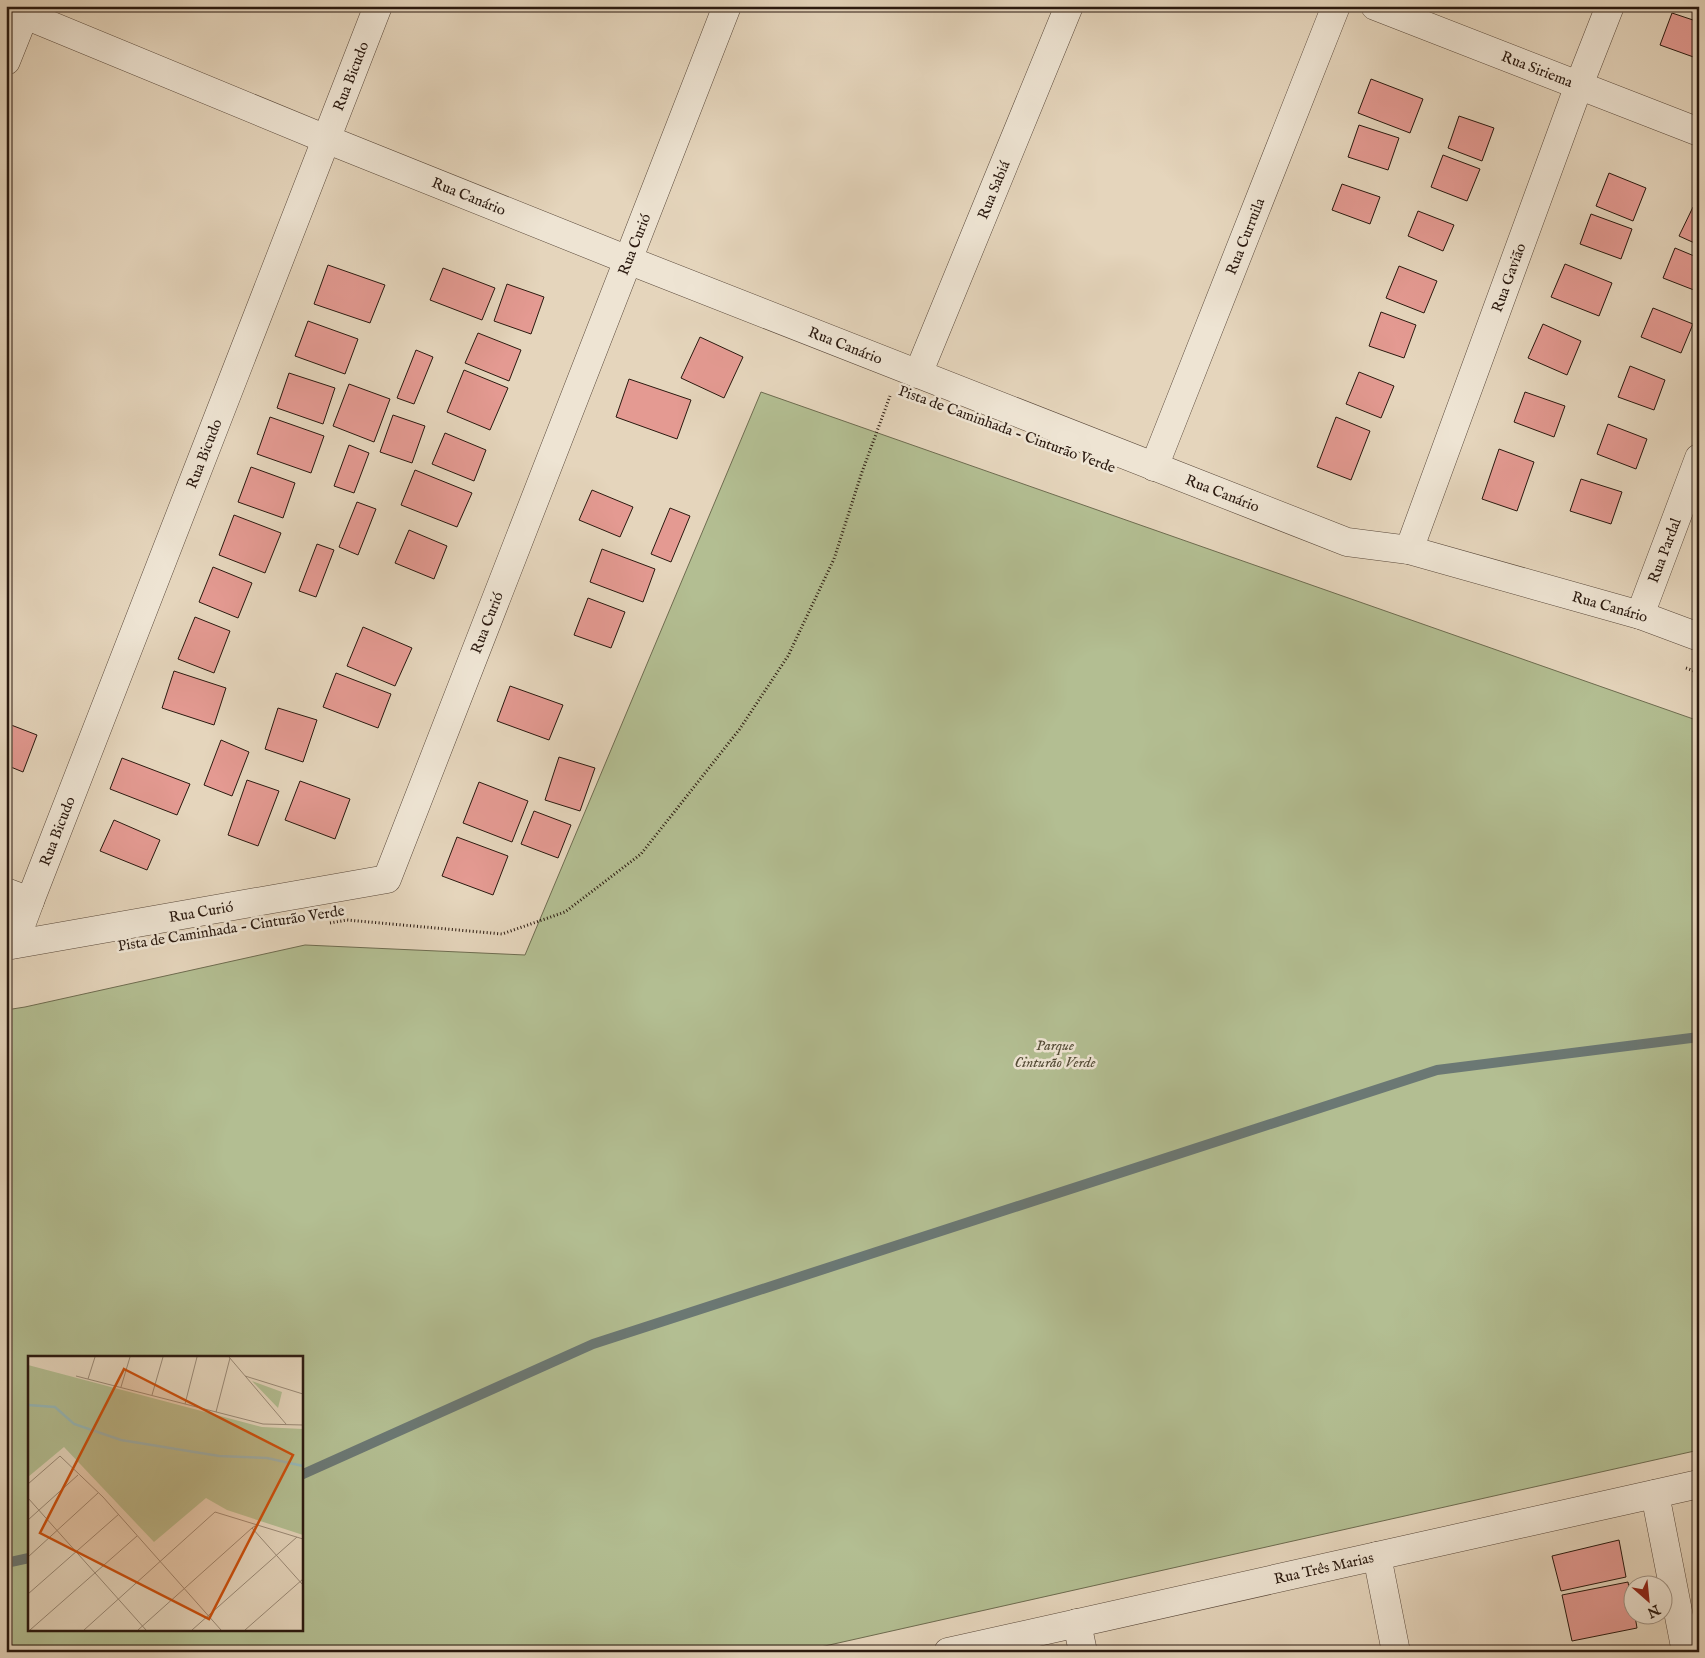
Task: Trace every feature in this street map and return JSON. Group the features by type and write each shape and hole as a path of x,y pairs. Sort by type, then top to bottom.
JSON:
{"street":[{"name":"Rua Bicudo","path":"10,945 18,897 326,139 378,6"},
{"name":"Rua Curió","path":"10,945 387,879 727,6"},
{"name":"Rua Sabiá","path":"918,374 1069,6"},
{"name":"Rua Curruila","path":"1154,467 1336,6"},
{"name":"Rua Siriema","path":"1374,6 1699,132"},
{"name":"Rua Gavião","path":"1409,550 1579,85 1610,6"},
{"name":"Rua Canário","path":"19,9 326,139 628,260 1347,542 1409,550 1640,615 1699,637"},
{"path":"6,61 19,9"},
{"name":"Rua Pardal","path":"1640,615 1699,458"},
{"name":"Rua Três Marias","path":"948,1652 1699,1484"},
{"path":"1655,1494 1686,1652"},
{"path":"1377,1556 1396,1652"},
{"path":"1077,1623 1083,1652"}],"path":[{"name":"Pista de Caminhada - Cinturão Verde","path":"327,924 347,920 502,934 565,912 641,854 739,730 788,656 834,559 862,472 890,396"},
{"path":"1680,666 1699,673"}],"green space":[{"name":"Parque Cinturão Verde","path":"761,392 1699,721 1699,1450 798,1652 6,1652 6,1010 305,945 525,955"}],"building":[{"path":"1672,13 1699,22 1699,59 1660,45"},
{"path":"1371,79 1423,99 1410,133 1358,113"},
{"path":"1459,116 1494,128 1482,161 1448,148"},
{"path":"1359,125 1399,138 1388,170 1348,157"},
{"path":"1443,155 1480,169 1467,201 1431,187"},
{"path":"1609,173 1646,188 1633,221 1596,206"},
{"path":"1342,184 1380,197 1370,224 1332,210"},
{"path":"1693,207 1699,209 1699,245 1679,236"},
{"path":"1418,211 1454,225 1443,251 1408,236"},
{"path":"1591,214 1632,229 1621,259 1580,244"},
{"path":"1675,248 1699,258 1699,292 1663,278"},
{"path":"1565,264 1612,283 1599,316 1551,297"},
{"path":"328,265 385,285 370,323 314,304"},
{"path":"1399,266 1437,281 1424,313 1386,298"},
{"path":"443,268 495,288 482,320 430,300"},
{"path":"507,284 544,297 531,334 494,321"},
{"path":"1653,308 1693,324 1681,353 1641,337"},
{"path":"1381,312 1416,325 1404,358 1369,346"},
{"path":"308,321 358,339 345,374 295,356"},
{"path":"1543,324 1581,341 1567,375 1528,358"},
{"path":"478,333 521,350 509,381 465,363"},
{"path":"700,337 743,357 724,398 681,378"},
{"path":"416,350 433,357 414,404 397,398"},
{"path":"1630,366 1665,380 1654,410 1618,397"},
{"path":"464,370 508,388 490,430 447,412"},
{"path":"1359,372 1394,386 1381,418 1346,404"},
{"path":"289,373 335,388 323,424 277,408"},
{"path":"629,379 691,400 677,439 616,417"},
{"path":"349,384 390,399 374,442 333,426"},
{"path":"1525,392 1565,406 1554,437 1514,422"},
{"path":"393,415 425,426 412,463 380,452"},
{"path":"270,417 324,436 311,473 257,454"},
{"path":"1336,417 1370,431 1351,480 1317,467"},
{"path":"1608,424 1647,439 1636,469 1597,454"},
{"path":"445,433 486,450 474,481 432,464"},
{"path":"349,445 369,453 354,493 334,486"},
{"path":"1499,449 1534,462 1517,511 1482,499"},
{"path":"251,467 295,483 283,518 238,502"},
{"path":"415,470 472,493 457,527 401,505"},
{"path":"1581,479 1622,492 1611,524 1570,511"},
{"path":"592,490 633,507 620,537 579,520"},
{"path":"357,502 376,509 358,555 339,547"},
{"path":"670,508 690,516 671,562 651,554"},
{"path":"234,515 281,533 265,573 219,555"},
{"path":"409,530 447,546 434,579 395,563"},
{"path":"317,544 334,550 316,597 299,591"},
{"path":"602,549 655,569 643,602 590,582"},
{"path":"213,567 252,583 238,618 199,602"},
{"path":"588,598 625,612 611,648 574,635"},
{"path":"195,617 230,631 214,673 178,659"},
{"path":"363,627 412,648 395,686 347,666"},
{"path":"174,671 226,688 214,725 162,708"},
{"path":"336,673 391,694 378,728 323,707"},
{"path":"510,686 563,705 549,740 497,721"},
{"path":"278,708 317,720 303,762 265,749"},
{"path":"6,723 37,735 23,772 6,765"},
{"path":"221,740 249,752 232,796 204,785"},
{"path":"559,757 595,768 580,811 545,800"},
{"path":"122,758 190,784 177,815 110,789"},
{"path":"247,780 279,791 258,846 228,835"},
{"path":"300,781 350,799 335,839 285,820"},
{"path":"479,782 528,801 512,842 463,823"},
{"path":"534,811 571,825 558,858 521,844"},
{"path":"114,820 160,840 147,870 100,851"},
{"path":"457,837 508,856 493,895 442,876"},
{"path":"1619,1540 1626,1576 1561,1591 1552,1556"},
{"path":"1622,1583 1622,1626 1637,1626 1637,1628 1572,1641 1562,1595"}],"waterway":[{"path":"302,1475 593,1344 1437,1070 1699,1037"},
{"path":"6,1563 28,1558"}]}
